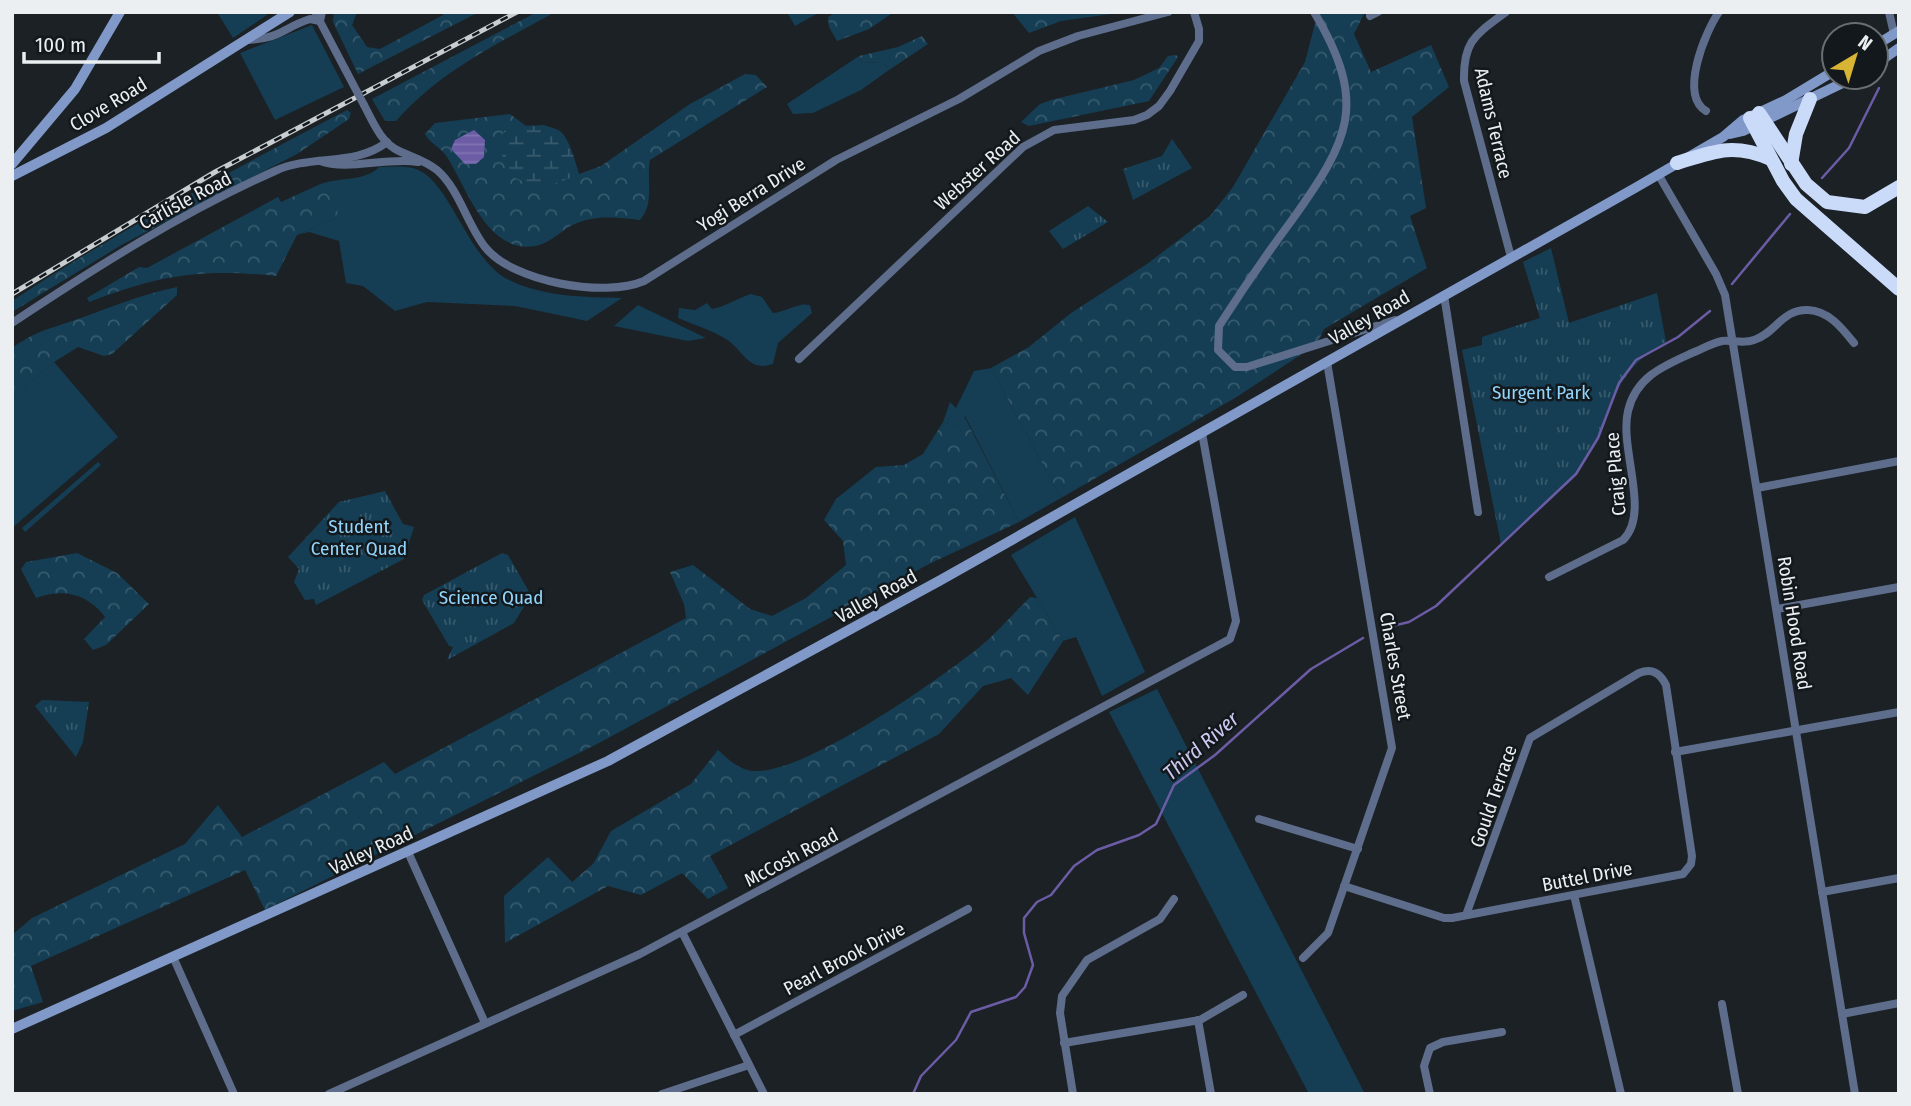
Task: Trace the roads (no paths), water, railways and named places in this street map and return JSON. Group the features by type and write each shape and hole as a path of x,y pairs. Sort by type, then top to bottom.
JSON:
{"highway":[{"path":"1791,164 1796,134 1810,99"},
{"path":"1756,119 1771,159 1796,199 1899,289"},
{"path":"1756,119 1805,184 1827,202 1865,206 1899,187"},
{"path":"1677,163 1723,148 1753,152 1771,159"}],"main road":[{"path":"12,163 75,89 120,12"},
{"name":"Clove Road","path":"12,176 106,128 290,12"},
{"name":"Valley Road","path":"12,1029 608,761 928,588 1756,119 1820,80"},
{"name":"Valley Road","path":"1756,119 1826,91"}],"street":[{"path":"315,12 321,17 364,106 387,142"},
{"name":"Yogi Berra Drive","path":"387,142 432,167 446,182 485,247 505,265 537,278 618,288 644,281 836,160 959,99 1039,51 1078,36 1168,12"},
{"name":"Webster Road","path":"799,359 1023,147 1054,130 1134,120 1159,106 1199,41 1194,12"},
{"path":"1314,12 1345,80 1347,103 1343,137 1327,171 1219,326 1217,350 1234,367 1247,368 1408,316"},
{"name":"Adams Terrace","path":"1506,12 1477,34 1463,57 1464,81 1511,257"},
{"path":"1706,111 1701,108 1693,88 1694,71 1719,12"},
{"path":"1889,12 1896,33"},
{"path":"246,40 282,35 310,19 321,17"},
{"name":"Carlisle Road","path":"12,323 88,273 274,171 317,160 369,154 387,142"},
{"path":"317,160 333,165 399,160 432,167"},
{"name":"Robin Hood Road","path":"1658,174 1716,274 1725,295 1855,1094"},
{"path":"1444,295 1478,512"},
{"name":"Craig Place","path":"1549,577 1623,540 1635,524 1637,515 1625,437 1628,412 1639,386 1656,369 1720,341 1756,340 1786,314 1811,310 1829,317 1854,343"},
{"name":"Charles Street","path":"1303,958 1328,933 1392,748 1327,362"},
{"name":"McCosh Road","path":"329,1094 682,932 1230,639 1236,627 1234,612 1202,433"},
{"path":"1757,488 1899,461"},
{"path":"1777,609 1899,587"},
{"name":"Gould Terrace","path":"1466,915 1530,738 1639,673 1650,671 1661,676 1665,685 1675,752"},
{"path":"1675,752 1899,712"},
{"name":"Buttel Drive","path":"1344,886 1444,919 1683,874 1691,864 1690,846 1675,752"},
{"path":"1259,819 1358,849"},
{"path":"408,852 485,1023"},
{"path":"1822,892 1899,878"},
{"path":"1574,894 1621,1094"},
{"path":"1073,1094 1060,1005 1081,969 1094,956 1160,919 1174,899"},
{"name":"Pearl Brook Drive","path":"734,1035 968,909"},
{"path":"682,932 764,1094"},
{"path":"174,958 234,1094"},
{"path":"1064,1043 1198,1020 1243,995"},
{"path":"1842,1014 1899,1003"},
{"path":"1722,1004 1738,1094"},
{"path":"1198,1020 1211,1094"},
{"path":"1430,1094 1424,1066 1430,1048 1443,1042 1502,1032"},
{"path":"662,1094 749,1065"}],"waterway":[{"name":"Third River","path":"1822,178 1849,148 1878,91"},
{"name":"Third River","path":"1732,284 1790,214"},
{"name":"Third River","path":"1384,628 1409,622 1436,606 1576,474 1598,438 1619,383 1636,360 1678,337 1710,311"},
{"name":"Third River","path":"913,1094 921,1076 956,1040 971,1012 1016,997 1025,987 1033,965 1024,933 1024,918 1037,902 1051,895 1074,866 1097,850 1139,835 1156,824 1174,785 1215,755 1311,669 1363,638"}],"railway":[{"path":"12,294 215,172 517,12"}],"park label":[{"name":"Surgent Park","path":"1541,392"},
{"name":"Student Center Quad","path":"359,537"},
{"name":"Science Quad","path":"491,597"}]}
